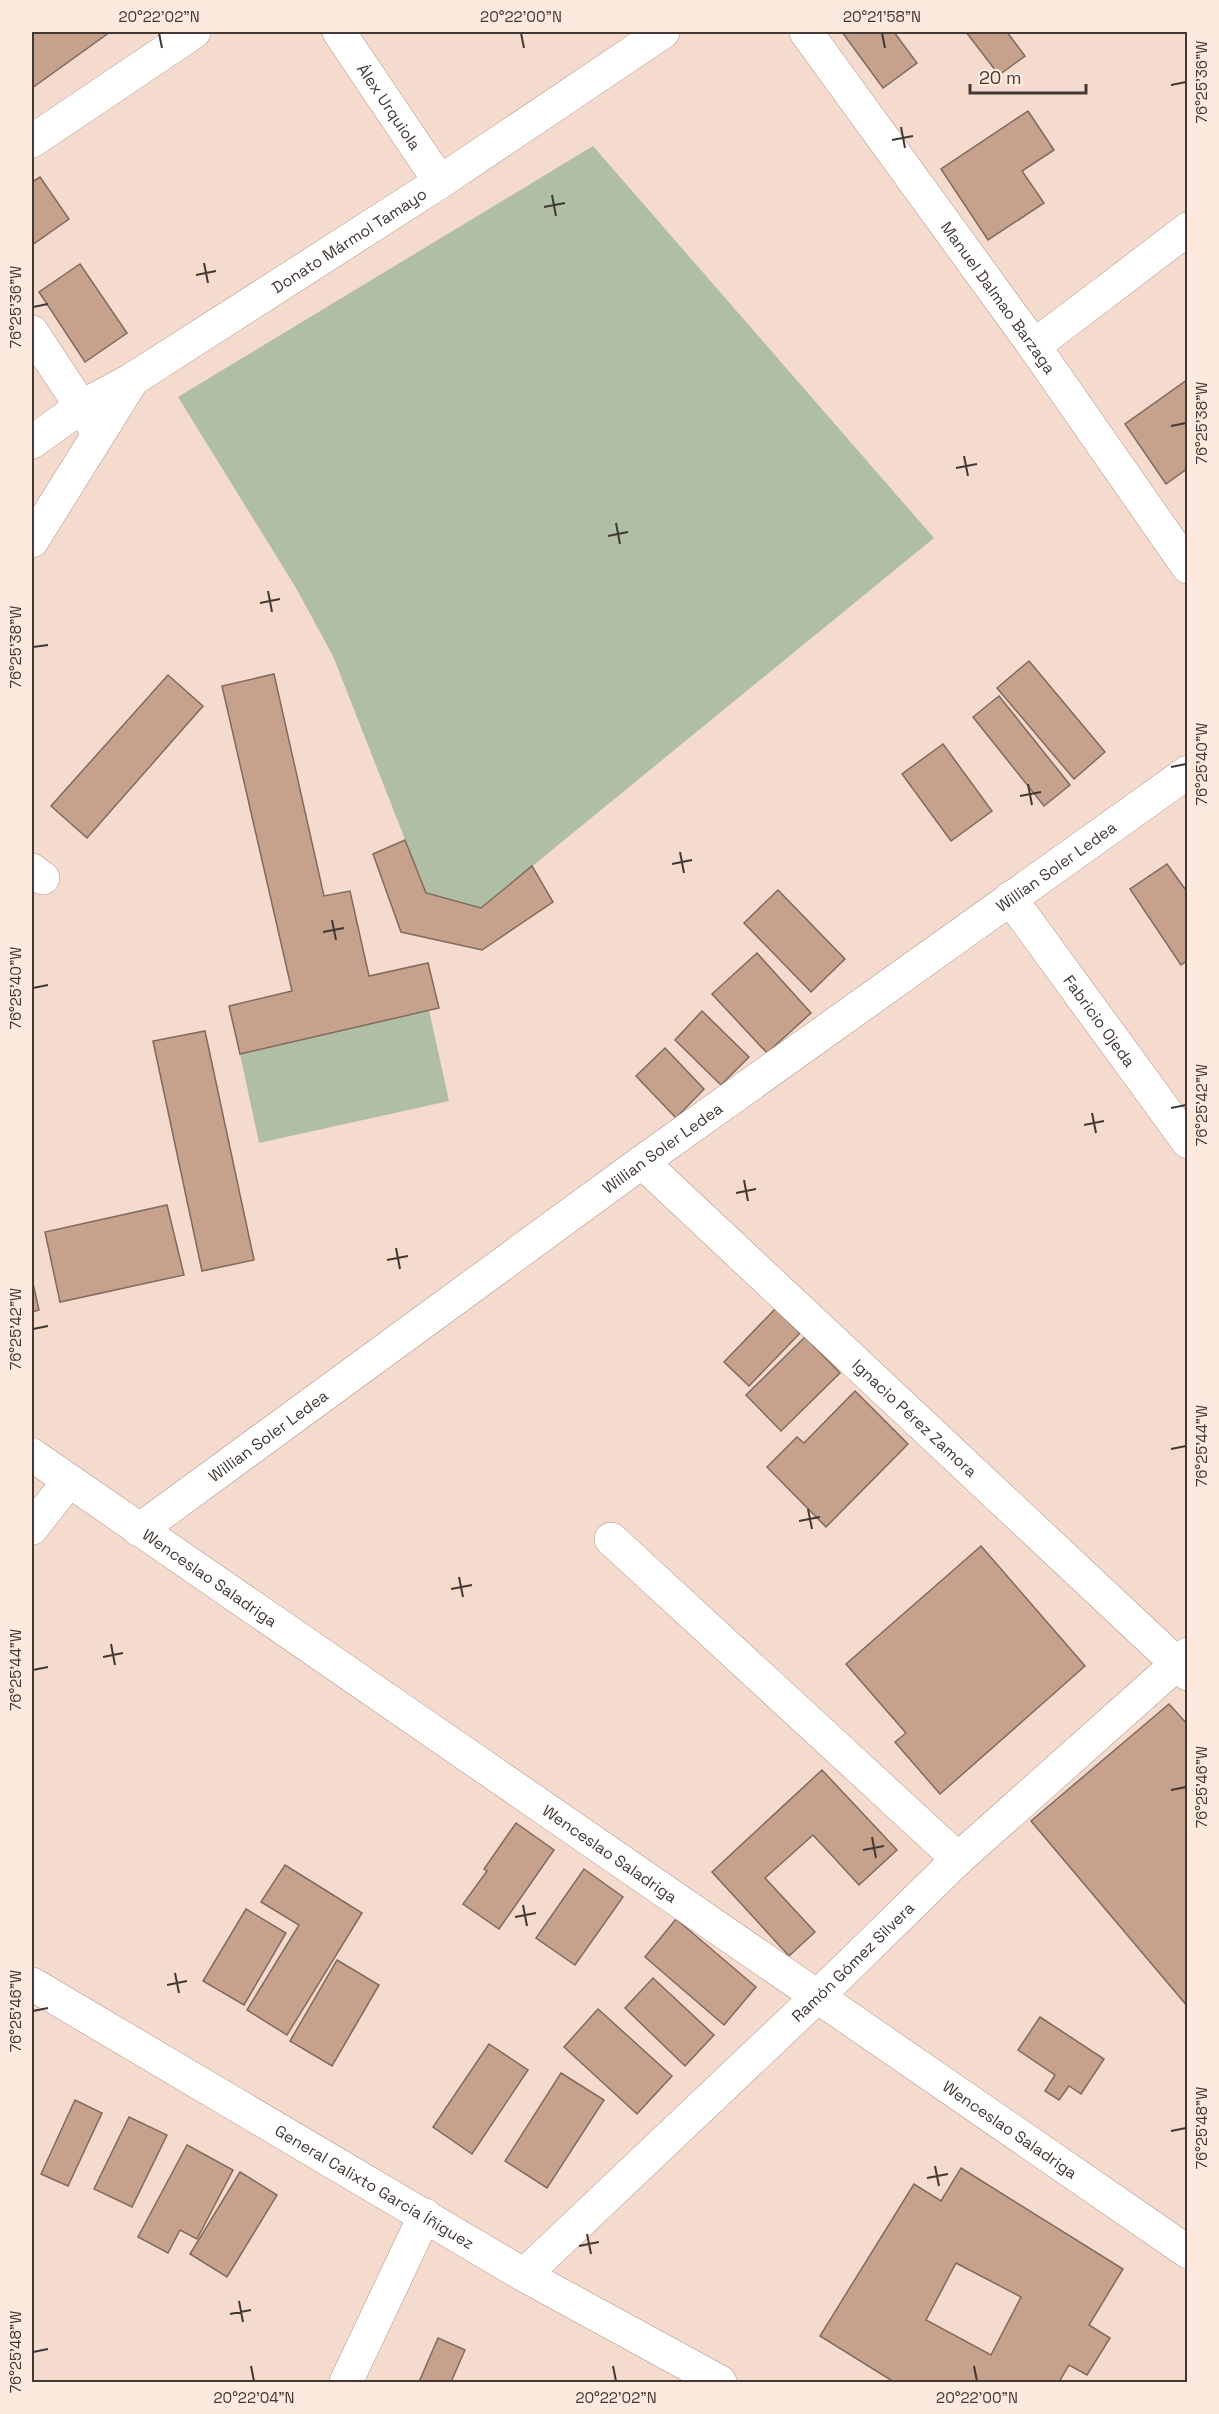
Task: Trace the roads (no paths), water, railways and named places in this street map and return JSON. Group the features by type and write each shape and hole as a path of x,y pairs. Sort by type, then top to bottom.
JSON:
{"street":[{"path":"32,141 194,32"},
{"name":"Álex Urquiola","path":"339,32 440,182"},
{"name":"Donato Mármol Tamayo","path":"32,442 90,420 132,380 440,182 663,32"},
{"name":"Manuel Dalmao Barzaga","path":"806,32 1034,346 1188,567"},
{"path":"1034,346 1188,229"},
{"path":"32,332 90,420 32,541"},
{"name":"Willian Soler Ledea","path":"140,1530 642,1162 1188,772"},
{"name":"Fabricio Ojeda","path":"1010,898 1188,1142"},
{"name":"Ignacio Pérez Zamora","path":"642,1162 1184,1664"},
{"name":"Wenceslao Saladriga","path":"32,1455 1188,2252"},
{"path":"32,1528 69,1481"},
{"path":"611,1539 958,1859"},
{"name":"Ramón Gómez Silvera","path":"524,2275 817,1997 958,1859 1184,1664"},
{"name":"General Calixto García Íñiguez","path":"32,1984 524,2275 720,2382"},
{"path":"346,2382 425,2215"}]}
